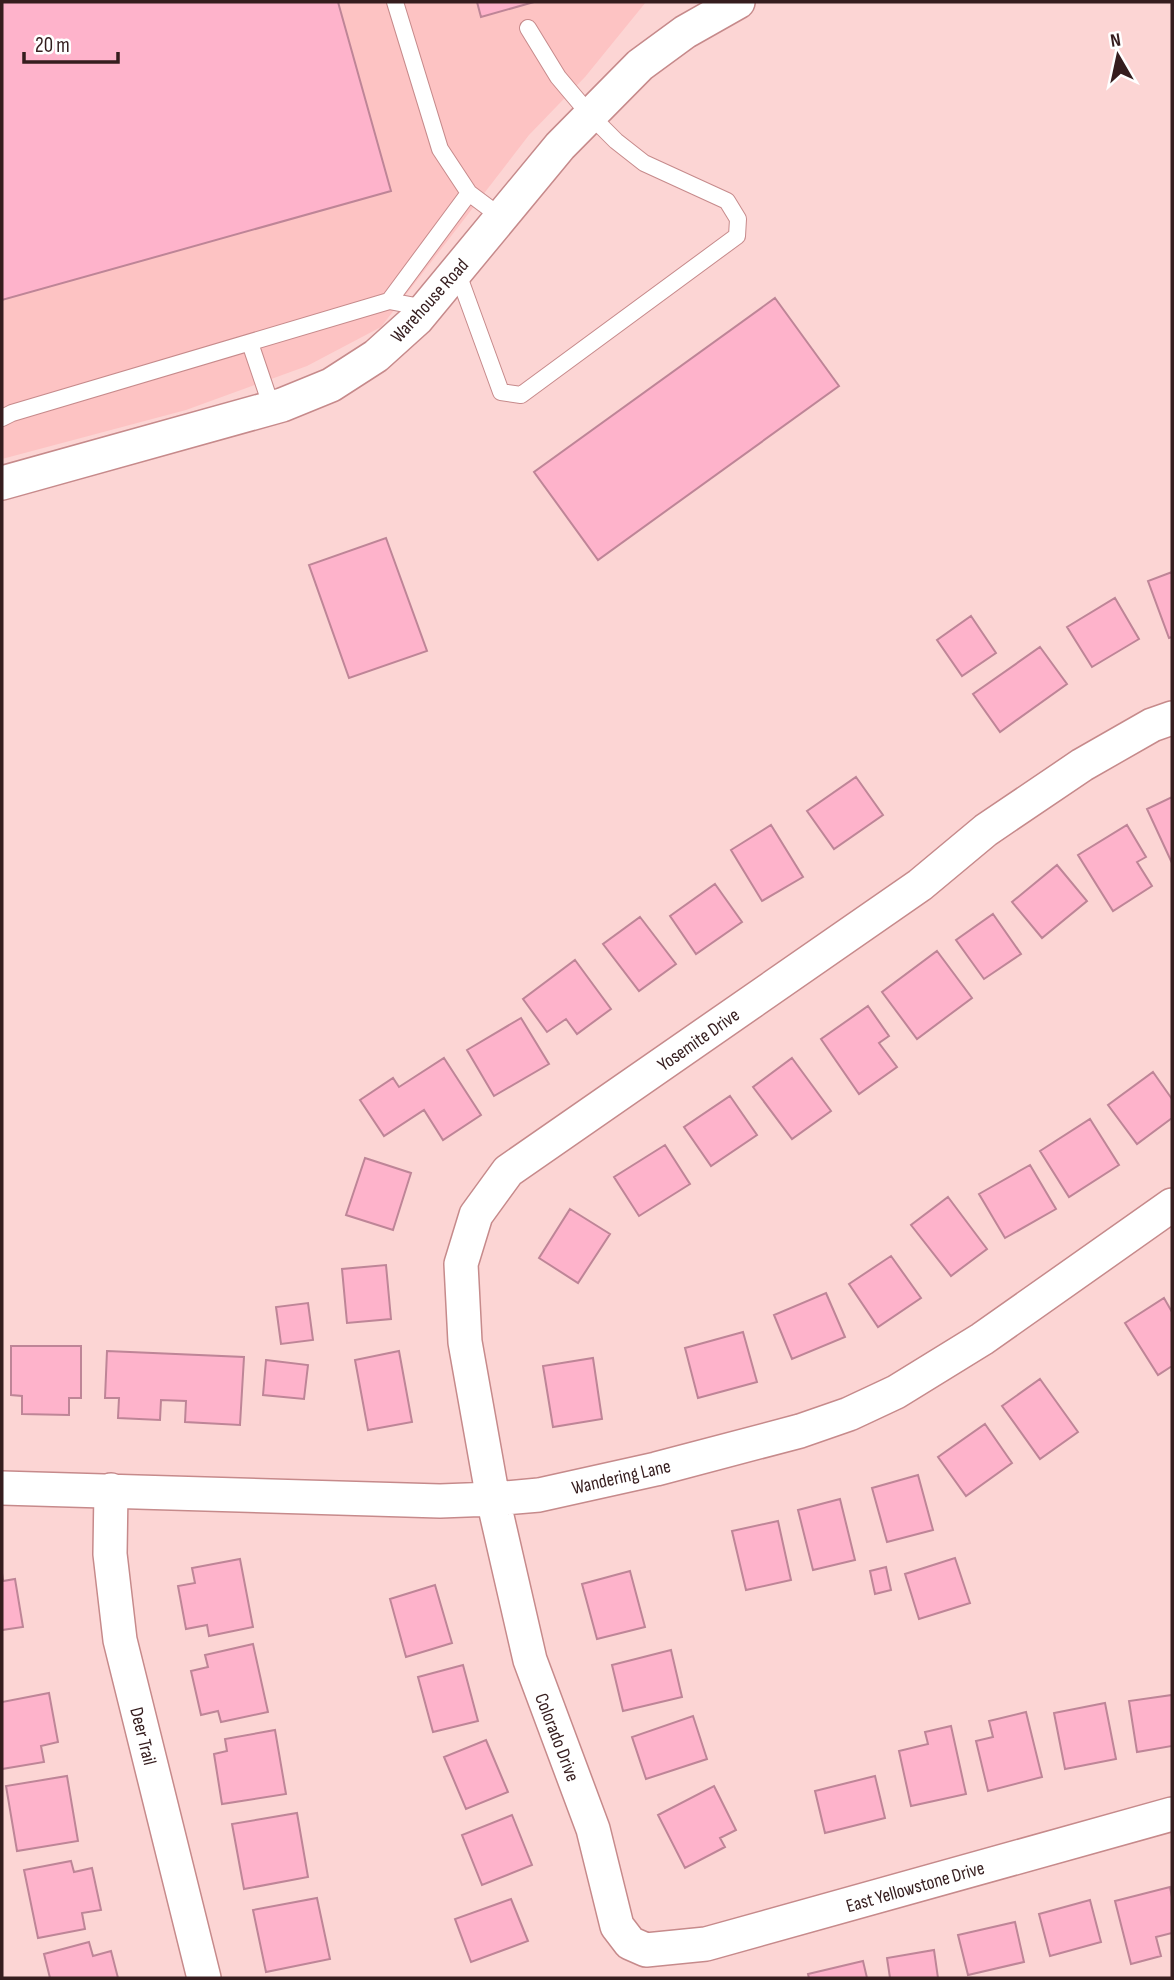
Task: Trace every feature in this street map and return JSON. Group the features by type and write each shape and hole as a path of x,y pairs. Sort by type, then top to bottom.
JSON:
{"street":[{"name":"Warehouse Road","path":"2,483 282,405 331,384 376,356 426,308 560,146 640,65 685,32 738,2"},
{"name":"Yosemite Drive","path":"493,1499 465,1342 461,1264 476,1215 508,1171 920,885 986,830 1082,765 1152,725 1172,718"},
{"name":"Wandering Lane","path":"2,1488 440,1501 539,1495 656,1469 800,1431 849,1414 896,1392 982,1339 1172,1205"},
{"name":"Deer Trail","path":"111,1490 110,1553 120,1640 204,1978"},
{"name":"Colorado Drive","path":"493,1499 530,1660 593,1829 617,1926 630,1942 646,1950 656,1949"},
{"name":"East Yellowstone Drive","path":"656,1949 706,1944 1172,1814"}],"lane":[{"path":"395,2 440,149 469,193 501,217"},
{"path":"457,271 501,392 521,395 737,236 737,219 727,201 644,163 616,141 590,115 558,77 528,27"},
{"path":"389,302 469,193"},
{"path":"2,418 389,302 426,308"},
{"path":"250,343 272,408"}],"shaded area":[{"path":"2,2 646,2 585,77 529,135 381,327 307,366 186,410 2,459"}],"building":[{"path":"2,2 338,2 391,191 2,300"},
{"path":"477,2 534,2 481,17"},
{"path":"775,298 839,386 598,560 534,472"},
{"path":"386,538 427,651 349,678 309,565"},
{"path":"1172,572 1172,637 1169,638 1148,581"},
{"path":"1115,598 1139,639 1092,667 1067,627"},
{"path":"971,616 996,653 962,676 937,640"},
{"path":"1040,647 1067,684 1000,732 973,694"},
{"path":"856,777 883,815 834,849 807,811"},
{"path":"1172,797 1172,863 1147,809"},
{"path":"771,825 803,877 762,901 731,850"},
{"path":"1127,825 1146,857 1137,862 1152,886 1113,911 1078,855"},
{"path":"1057,865 1087,901 1042,938 1012,902"},
{"path":"715,884 742,922 696,954 670,916"},
{"path":"993,914 1021,954 984,979 956,940"},
{"path":"640,917 676,964 639,991 603,944"},
{"path":"937,951 972,998 917,1039 882,992"},
{"path":"575,960 611,1009 577,1034 566,1019 547,1032 523,999"},
{"path":"868,1006 889,1036 879,1043 897,1067 859,1094 821,1039"},
{"path":"521,1018 549,1064 494,1096 467,1050"},
{"path":"444,1058 481,1115 443,1140 424,1110 384,1136 360,1100 393,1078 399,1087"},
{"path":"792,1058 831,1111 792,1139 753,1087"},
{"path":"1153,1072 1172,1099 1172,1118 1137,1144 1108,1105"},
{"path":"730,1096 757,1135 711,1166 684,1127"},
{"path":"1090,1119 1119,1165 1069,1197 1040,1151"},
{"path":"665,1145 690,1184 639,1216 614,1177"},
{"path":"365,1158 411,1173 393,1230 346,1215"},
{"path":"1030,1165 1056,1209 1005,1238 979,1194"},
{"path":"948,1197 987,1249 951,1276 911,1225"},
{"path":"570,1209 610,1234 578,1283 539,1258"},
{"path":"891,1256 921,1298 878,1327 849,1284"},
{"path":"386,1265 391,1319 347,1323 342,1269"},
{"path":"826,1293 845,1337 792,1359 774,1315"},
{"path":"1164,1298 1172,1312 1172,1366 1158,1375 1125,1323"},
{"path":"308,1303 313,1340 281,1344 276,1307"},
{"path":"743,1332 757,1382 698,1398 685,1348"},
{"path":"11,1346 81,1346 81,1398 69,1398 69,1415 22,1414 22,1396 11,1395"},
{"path":"107,1351 244,1357 240,1425 185,1422 186,1401 161,1400 160,1420 118,1418 119,1398 105,1398"},
{"path":"399,1351 412,1422 368,1430 355,1360"},
{"path":"593,1358 602,1419 553,1427 543,1366"},
{"path":"266,1360 308,1365 304,1399 263,1395"},
{"path":"1040,1379 1078,1432 1040,1459 1002,1406"},
{"path":"985,1424 1012,1463 966,1496 938,1457"},
{"path":"918,1475 933,1530 887,1542 872,1488"},
{"path":"840,1499 855,1560 813,1570 798,1510"},
{"path":"778,1521 791,1580 746,1590 732,1531"},
{"path":"955,1558 970,1603 919,1619 905,1574"},
{"path":"240,1559 253,1627 209,1636 207,1625 186,1629 178,1586 195,1583 192,1568"},
{"path":"886,1567 891,1590 875,1594 870,1571"},
{"path":"630,1571 645,1627 597,1639 582,1584"},
{"path":"2,1573 3,1581 15,1579 23,1627 2,1630"},
{"path":"435,1585 452,1643 406,1657 390,1599"},
{"path":"253,1644 268,1712 221,1722 218,1711 201,1715 191,1671 208,1667 205,1655"},
{"path":"671,1650 682,1697 623,1711 612,1665"},
{"path":"463,1665 478,1721 433,1732 418,1677"},
{"path":"49,1693 58,1742 41,1746 44,1762 2,1769 2,1702"},
{"path":"1172,1695 1172,1746 1137,1752 1129,1701"},
{"path":"1105,1703 1116,1759 1065,1769 1054,1713"},
{"path":"1026,1712 1042,1777 988,1791 976,1741 993,1737 989,1721"},
{"path":"693,1716 707,1759 646,1779 632,1737"},
{"path":"951,1726 966,1794 911,1806 899,1751 928,1744 925,1732"},
{"path":"275,1730 286,1794 222,1804 214,1754 227,1751 225,1739"},
{"path":"486,1740 508,1792 466,1809 444,1757"},
{"path":"67,1776 78,1841 17,1851 6,1786"},
{"path":"875,1776 885,1818 825,1833 815,1791"},
{"path":"714,1786 736,1830 720,1838 725,1847 685,1868 658,1815"},
{"path":"297,1813 308,1877 244,1889 232,1824"},
{"path":"512,1815 532,1865 482,1885 462,1835"},
{"path":"71,1861 74,1872 92,1868 101,1910 82,1913 85,1929 38,1938 24,1870"},
{"path":"1170,1887 1172,1933 1156,1937 1161,1956 1131,1964 1115,1901"},
{"path":"317,1898 330,1959 266,1972 253,1910"},
{"path":"511,1899 528,1941 471,1962 455,1919"},
{"path":"1090,1900 1101,1942 1050,1956 1039,1914"},
{"path":"1015,1922 1024,1962 968,1975 958,1935"},
{"path":"89,1942 93,1956 111,1951 118,1978 50,1978 44,1954"},
{"path":"934,1950 938,1978 890,1978 887,1958"},
{"path":"863,1961 867,1978 809,1978 808,1974"}]}
